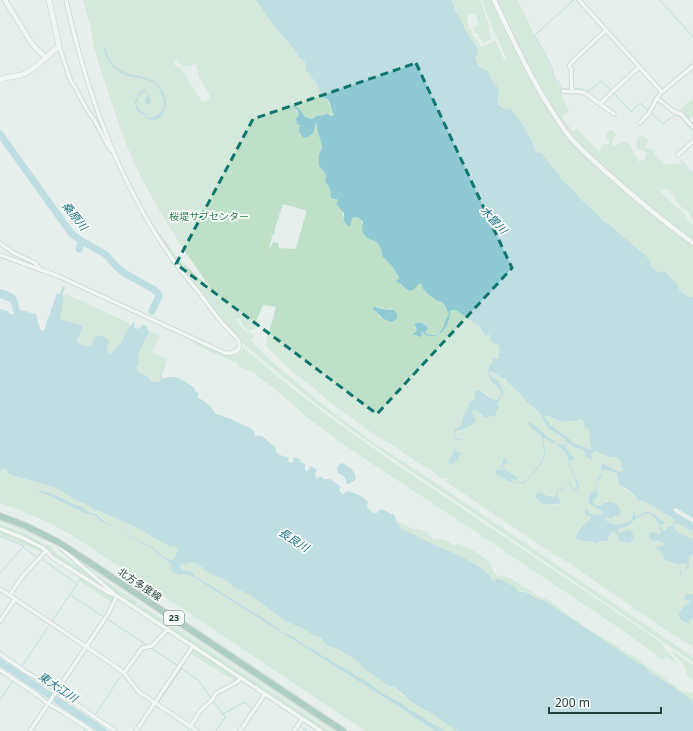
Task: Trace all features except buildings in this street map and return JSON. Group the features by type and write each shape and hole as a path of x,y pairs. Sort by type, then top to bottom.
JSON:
{"main road":[{"path":"0,80 25,73 40,64 59,46 50,0"},
{"name":"北方多度線","path":"0,516 26,526 58,542 343,731"}],"street":[{"path":"5,0 32,44 46,58"},
{"path":"0,255 58,276 219,351 230,354 238,348 239,342 171,258 134,196 114,153 92,98 73,33 66,0"},
{"path":"494,0 533,80 556,118 569,135 586,154 622,187 693,243"},
{"path":"579,0 662,92"},
{"path":"572,92 571,69 569,66 606,30"},
{"path":"59,46 71,82 107,144 114,153"},
{"path":"640,123 649,113 662,92 693,66"},
{"path":"600,104 613,90 639,67"},
{"path":"563,91 580,91 585,93 614,114"},
{"path":"657,98 673,112 681,114 693,127"},
{"path":"678,155 693,141"},
{"path":"0,243 12,252 35,263 42,271"},
{"path":"0,529 43,548 53,558 117,596"},
{"path":"58,542 62,549 117,596 321,731"},
{"path":"10,595 21,578 46,551"},
{"path":"0,589 87,646 124,673 138,690 197,731"},
{"path":"30,731 108,614 117,596"},
{"path":"0,621 15,599"},
{"path":"124,673 142,648 152,646 168,629"},
{"path":"136,731 193,646"},
{"path":"0,654 115,731"},
{"path":"0,670 92,731"},
{"path":"190,727 200,711 213,699 215,694 237,682 241,678"},
{"path":"240,731 265,694"},
{"path":"294,731 302,719"}],"highlighted area":[{"path":"416,63 512,268 377,414 176,264 253,119"}],"green space":[{"name":"桜堤サブセンター","path":"83,0 256,0 297,55 305,62 306,70 317,84 319,88 318,90 323,98 328,101 334,115 332,116 326,113 312,119 306,117 291,105 298,111 299,114 296,119 297,123 295,124 300,125 299,132 304,138 311,135 315,130 317,122 322,146 319,166 325,175 325,180 330,189 331,198 337,199 342,210 343,217 357,217 361,220 369,239 377,242 381,249 381,253 399,277 402,286 421,284 423,289 429,295 444,304 449,314 441,330 436,334 432,335 426,333 425,332 428,328 427,326 419,322 415,323 414,325 417,330 413,337 416,335 422,335 422,331 430,336 439,334 448,324 450,311 456,310 480,326 481,330 486,336 489,334 491,341 499,346 499,357 497,359 494,357 493,358 493,361 489,365 488,373 489,377 501,391 501,394 498,400 495,400 481,391 475,391 475,399 469,403 460,427 454,431 455,436 457,438 455,432 469,426 476,419 472,412 473,409 478,411 486,418 496,415 496,411 498,409 497,404 503,390 501,384 490,374 491,371 520,393 529,404 539,412 548,428 565,439 567,442 565,445 557,442 530,423 542,437 544,453 541,461 531,476 537,470 544,457 545,446 543,440 545,438 552,443 557,443 568,457 577,488 573,489 569,482 567,483 572,490 578,489 578,487 575,473 570,463 570,461 574,460 574,458 565,447 567,444 583,449 585,456 590,460 592,460 592,453 596,451 620,460 623,470 621,472 609,466 601,465 600,476 595,483 596,490 588,496 588,502 603,513 592,515 585,509 585,513 591,518 578,531 577,539 594,544 600,541 606,542 612,531 617,534 620,543 628,543 633,540 634,533 628,530 619,533 617,531 618,529 630,525 644,514 648,513 654,516 659,524 659,529 661,532 660,534 652,532 655,542 661,541 665,545 657,547 662,552 659,554 663,555 665,560 674,563 687,564 686,569 680,570 682,577 681,571 685,571 688,568 689,557 693,554 693,594 687,594 685,600 690,602 680,610 678,616 686,623 690,623 691,619 693,618 693,647 445,481 447,479 446,477 442,479 396,447 375,435 327,400 286,366 266,346 266,339 276,307 263,305 255,324 255,328 250,331 243,326 240,319 235,319 244,330 253,334 254,336 251,341 270,360 321,403 368,439 439,485 693,657 693,662 367,441 318,405 241,342 225,324 173,257 149,219 184,266 185,265 211,289 180,244 152,198 136,167 122,134 94,48 90,24","holes":["177,60 182,66 196,65 202,83 208,91 210,99 204,103 180,67 176,67 173,62","283,204 305,210 306,213 296,248 279,248 278,243 273,242 269,249 272,238 271,236 274,234","378,307 387,310 391,308 394,309 395,312 388,322 379,316 376,310 373,309","462,441 456,447 456,452 459,451 462,455 459,456 458,460 455,461 453,465 448,462 454,448","505,458 509,462 508,464 503,465 505,469 517,476 515,480 511,480 518,483 523,482 531,476 523,484 516,484 500,477 495,472 498,469 505,471 500,465 503,464 503,459","567,483 566,489 563,491 560,490 557,493 559,489 564,490","537,493 541,493 555,497 557,493 558,505 542,503 535,496"]},
{"path":"452,0 480,0 489,26 490,39 485,43 480,39 478,33 475,33 473,29 479,24 476,14 469,13 467,17 469,28 473,33 472,35 476,38 481,47 495,41 504,60 507,61 482,0 492,0 504,26 567,136 684,239 693,245 693,297 688,298 679,290 674,280 667,273 662,271 658,272 650,266 651,262 647,257 602,220 578,197 575,192 560,178 559,174 543,156 542,152 537,152 535,150 524,127 510,109 503,108 497,104 499,92 497,86 491,79 488,71 478,65 475,58 478,54 471,39 464,29"},
{"path":"496,0 517,0 549,63 554,79 562,89 561,93 569,111 562,117 573,131 578,129 599,152 603,145 609,144 606,134 612,130 616,135 612,140 612,144 616,146 625,141 632,149 633,153 638,157 638,162 644,160 647,155 646,152 637,148 637,140 642,136 648,139 648,143 645,148 652,149 656,156 664,164 682,163 690,173 693,173 693,221 688,212 681,207 672,193 666,189 660,190 693,225 693,242 655,213 592,157 570,135 558,119 536,81 502,14 520,37 499,9"},
{"path":"693,98 693,118 691,116 688,119 683,112 678,111"},
{"path":"66,294 129,323 130,326 123,340 109,354 107,351 107,346 109,343 89,346 77,342 81,333 81,325 59,318 64,296"},
{"path":"149,331 160,336 152,351 167,360 160,375 162,380 155,382 147,376 139,373 136,367 139,365 139,353"},
{"path":"188,338 211,349 229,355 235,356 244,348 293,389 370,446 662,643 678,664 666,656 664,658 665,661 619,628 350,449 307,417 251,371 240,367 237,363 200,347"},
{"path":"545,415 557,420 572,422 580,419 583,420 589,430 592,449 591,450 573,443 554,427 549,425 544,417"},
{"path":"7,468 8,473 11,475 54,487 75,500 134,526 177,549 175,558 172,560 165,558 151,546 111,525 94,512 87,511 47,492 37,491 84,513 94,515 101,521 135,539 139,543 147,545 171,564 172,572 179,575 190,575 398,706 435,731 365,731 138,577 131,575 81,541 43,520 0,503 0,472"},
{"path":"603,470 617,473 623,488 637,496 636,499 650,504 670,516 675,521 664,531 661,529 661,525 665,524 654,514 645,511 641,515 636,516 633,513 630,520 615,525 607,521 605,519 606,517 611,519 615,515 618,516 620,511 618,506 607,501 598,506 592,502 598,496 596,483 601,477 601,471"},
{"path":"0,519 25,528 47,539 45,541 0,522"},
{"path":"399,522 413,529 419,529 428,533 432,538 443,539 452,545 459,544 474,551 487,560 496,575 510,578 538,596 550,601 584,626 610,641 626,653 638,658 644,664 682,691 693,693 693,701 645,667 545,601 523,591 517,592 506,582 500,580 492,582 490,575 487,572 457,555 404,531 398,524"},
{"path":"675,523 693,532 693,540 675,530"},
{"path":"0,524 22,532 44,543 42,546 0,528"},
{"path":"0,531 41,548 44,551 43,553 0,535"},
{"path":"46,544 51,546 56,553 86,572 108,591 54,556 44,547"},
{"path":"63,548 140,598 139,601 81,563"},
{"path":"189,562 197,563 235,588 252,596 284,620 313,635 318,636 326,645 338,649 359,662 363,668 389,686 395,687 403,696 423,709 430,711 457,731 446,731 428,721 403,704 382,693 350,671 304,645 294,637 282,632 272,624 196,577 191,572 183,570 180,567 181,565"},
{"path":"90,571 138,602 135,606 112,590"},
{"path":"80,576 113,597 114,599 112,603 80,581 78,583 76,582"},
{"path":"145,595 237,655 236,657 144,596"},
{"path":"139,604 170,624 168,628 137,607"},
{"path":"175,621 338,731 333,731 173,624"},
{"path":"172,625 330,731 323,731 170,629"},
{"path":"193,649 238,678 235,681 190,653"},
{"path":"670,650 693,665 693,680 686,675 687,671"},
{"path":"240,657 329,717 328,718 239,659"}],"water":[{"name":"木曽川","path":"256,0 452,0 465,30 478,50 478,54 475,58 478,65 488,71 491,79 497,86 499,92 497,104 502,108 513,111 531,139 535,150 543,153 543,156 559,174 560,178 575,192 578,197 602,220 647,257 651,262 650,266 658,272 665,271 678,285 679,290 688,297 693,297 693,518 676,508 673,509 675,512 693,523 693,532 677,523 674,525 675,530 693,540 693,554 689,557 688,568 685,571 681,571 682,577 679,571 681,570 686,569 687,564 677,564 665,560 663,555 659,554 662,552 655,548 665,545 664,543 652,541 649,538 650,533 652,532 660,534 661,532 658,522 651,514 643,515 628,526 617,530 619,533 628,530 632,532 633,540 629,543 619,542 617,534 612,531 607,541 600,541 596,544 578,540 576,538 580,530 591,518 585,514 585,509 592,514 603,513 588,501 591,494 596,490 595,483 600,473 602,464 620,472 623,471 620,460 595,451 591,454 591,460 585,456 583,449 567,444 565,447 574,458 574,460 570,461 570,464 574,472 579,487 575,491 572,489 569,484 567,483 570,483 573,489 577,488 574,474 569,465 568,457 557,443 552,443 545,438 543,440 545,446 544,457 540,466 531,476 544,453 542,437 529,425 528,422 560,444 565,445 567,443 565,439 548,428 539,412 529,404 505,379 491,371 490,372 494,379 499,381 504,393 500,397 500,401 497,403 499,408 496,411 496,415 485,418 478,411 473,409 472,412 476,421 466,428 455,432 458,439 463,440 457,440 455,437 454,430 460,427 469,403 475,399 475,391 480,391 495,400 498,400 501,394 501,391 491,380 488,373 489,365 493,361 493,358 494,357 497,359 499,357 499,346 491,341 489,334 486,336 481,330 480,326 456,310 450,311 448,324 439,334 435,336 430,336 422,331 422,335 420,337 416,335 412,336 417,330 414,324 418,323 422,323 427,326 428,328 425,332 426,333 436,335 442,330 449,314 444,304 429,295 423,289 421,284 410,291 397,282 396,280 399,279 399,277 391,265 382,256 381,249 377,242 369,239 363,233 363,222 361,220 357,217 352,218 350,226 348,226 344,221 344,213 336,204 338,202 337,199 331,198 330,189 325,181 325,173 319,166 319,155 322,146 317,128 317,122 313,133 304,138 299,132 300,125 295,124 297,123 296,119 299,114 298,111 290,104 291,103 305,116 311,119 327,113 331,116 334,115 330,103 322,97 318,90 319,88 317,84 306,70 305,62 299,57","holes":["545,415 550,416 563,422 580,419 583,420 585,424 584,427 589,432 592,449 573,443 554,427 549,425 549,422 544,417","602,470 617,473 619,484 635,495 637,497 636,499 650,504 670,516 675,521 671,526 664,531 661,529 661,525 665,523 654,514 645,511 641,515 636,516 634,511 630,521 620,524 615,525 608,522 605,519 606,517 611,519 615,515 619,516 621,512 618,506 613,502 608,502 598,506 592,502 598,496 596,483 601,477"]},
{"path":"105,47 114,66 130,74 150,79 159,86 166,100 165,109 160,117 153,120 146,118 145,115 137,110 135,101 138,94 142,90 145,90 149,93 144,92 141,94 136,102 137,106 147,115 147,118 158,115 163,109 164,100 155,84 118,71 107,58 103,48"},
{"path":"149,93 149,97 151,99 148,105 145,102"},
{"name":"長良川","path":"63,286 65,287 62,295 64,296 60,319 81,325 83,327 77,341 79,344 91,346 96,336 102,336 109,342 107,351 110,354 122,342 127,330 134,322 134,327 138,329 143,325 147,326 149,331 139,353 139,364 136,367 140,373 153,382 157,382 162,380 160,375 164,366 165,367 161,375 163,379 174,377 184,381 195,389 198,393 198,398 208,404 216,414 247,426 254,431 255,436 264,437 275,447 276,452 279,455 289,458 288,461 290,463 293,462 294,457 301,460 300,462 305,464 306,471 308,471 311,466 317,470 315,473 316,478 321,476 324,479 332,480 341,487 339,490 342,494 347,491 364,498 368,502 367,506 369,509 374,513 377,513 382,509 394,514 396,521 404,530 481,568 490,575 492,581 497,579 502,580 516,588 518,592 526,593 545,601 645,667 693,701 693,731 457,731 408,699 395,687 389,686 363,668 359,662 338,649 326,645 318,636 313,635 284,620 252,596 235,588 221,578 210,574 197,563 192,562 181,565 180,567 183,570 191,572 196,577 272,624 282,632 294,637 304,645 350,671 382,693 403,704 410,710 446,731 435,731 398,706 190,575 179,575 172,572 171,564 147,545 141,544 135,539 101,521 94,515 84,513 37,490 60,497 96,514 111,525 151,546 165,558 172,560 175,558 178,550 177,548 169,546 134,526 75,500 54,487 11,475 8,473 6,468 2,469 0,472 0,309 7,311 12,315 14,314 10,302 0,298 0,289 15,296 20,310 36,314 38,323 43,331 57,293 60,294"},
{"path":"374,307 387,310 393,309 397,314 397,319 392,322 386,320 373,309"},
{"path":"462,441 455,450 456,452 459,451 462,454 459,456 458,461 455,461 453,465 448,462 454,448"},
{"path":"505,458 509,463 503,465 507,471 518,478 516,480 511,480 517,483 523,482 531,476 523,484 519,484 505,480 496,474 495,471 498,469 505,471 500,465 503,464 503,459"},
{"path":"341,463 349,467 354,472 356,477 355,480 350,484 347,484 345,477 338,473 337,468"},
{"path":"567,483 565,491 560,490 557,493 561,502 559,504 544,504 538,501 535,496 539,492 555,497 557,491 560,488 564,490"},
{"path":"687,594 693,594 693,618 690,620 689,624 684,622 679,617 680,611 690,602 684,598"}],"waterway":[{"path":"535,35 574,0"},
{"path":"660,0 693,37"},
{"path":"535,36 550,63 555,80 557,80 562,88 569,90"},
{"path":"574,89 580,89 588,92 601,81 611,90"},
{"path":"614,93 631,112 640,103 648,110"},
{"path":"651,113 663,124 673,116 680,116 693,131"},
{"name":"桑原川","path":"0,134 71,233 80,240 105,254 124,273 157,292 159,296 152,311"},
{"path":"681,160 693,173"},
{"path":"79,249 82,242"},
{"path":"0,536 24,546 23,547 38,558"},
{"path":"0,573 23,547"},
{"path":"42,559 77,584 52,621"},
{"path":"71,595 104,617"},
{"path":"107,619 147,645"},
{"path":"22,666 48,627"},
{"path":"131,660 143,643"},
{"path":"151,648 178,666"},
{"name":"東大江川","path":"0,662 103,731"},
{"path":"181,668 198,680 211,698"},
{"path":"159,701 181,669"},
{"path":"95,715 120,677"},
{"path":"0,700 13,681"},
{"path":"213,701 225,717 216,731"},
{"path":"223,714 244,702 252,709"},
{"path":"301,727 307,731"}]}
